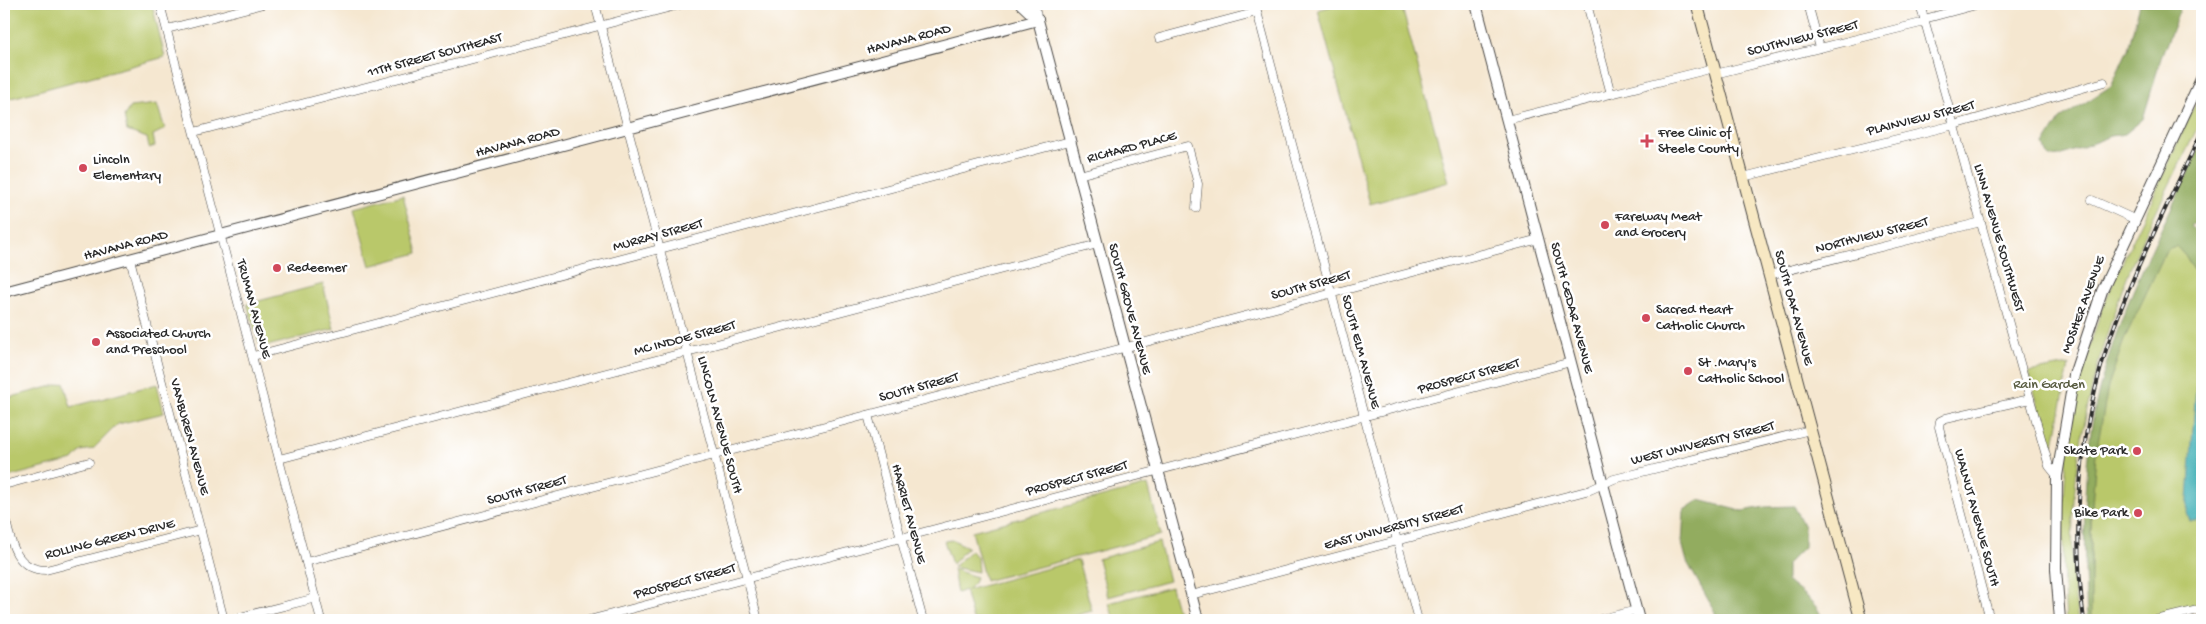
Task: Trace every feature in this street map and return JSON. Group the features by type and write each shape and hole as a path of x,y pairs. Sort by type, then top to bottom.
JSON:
{"main road":[{"name":"SOUTH OAK AVENUE","path":"1697,4 1861,620"}],"street":[{"name":"TRUMAN AVENUE","path":"160,4 322,620"},
{"path":"167,29 263,4"},
{"name":"LINCOLN AVENUE SOUTH","path":"595,4 758,620"},
{"name":"11TH STREET SOUTHEAST","path":"194,132 683,4"},
{"path":"1021,4 1038,20"},
{"name":"SOUTH GROVE AVENUE","path":"1034,4 1198,620"},
{"name":"SOUTH CEDAR AVENUE","path":"1476,4 1638,615"},
{"path":"1587,4 1610,94"},
{"path":"1808,4 1820,48"},
{"name":"LINN AVENUE SOUTHWEST","path":"1920,4 2049,466 2057,476"},
{"name":"SOUTHVIEW STREET","path":"1507,120 1610,94 1820,48 1980,4"},
{"path":"1159,38 1256,8"},
{"name":"SOUTH ELM AVENUE","path":"1256,8 1418,620"},
{"name":"HAVANA ROAD","path":"4,292 1038,20"},
{"name":"MOSHER AVENUE","path":"2060,620 2056,569 2057,476 2070,391 2082,347 2102,291 2202,77"},
{"name":"PLAINVIEW STREET","path":"1743,177 1954,124 2104,82"},
{"name":"MURRAY STREET","path":"252,356 1070,141"},
{"name":"RICHARD PLACE","path":"1080,175 1188,146 1198,184 1196,208"},
{"path":"2092,200 2134,219"},
{"name":"NORTHVIEW STREET","path":"1769,274 1981,222"},
{"name":"SOUTH STREET","path":"306,562 1538,239"},
{"name":"MC INDOE STREET","path":"279,459 1098,244"},
{"name":"VANBUREN AVENUE","path":"130,259 224,620"},
{"name":"PROSPECT STREET","path":"589,620 1571,362"},
{"name":"WALNUT AVENUE SOUTH","path":"1990,620 1939,427 1940,422 1946,418 2030,400"},
{"name":"HARRIET AVENUE","path":"868,415 923,620"},
{"name":"WEST UNIVERSITY STREET","path":"1603,485 1614,479 1810,430"},
{"path":"4,485 89,462"},
{"name":"EAST UNIVERSITY STREET","path":"1191,595 1603,485"},
{"name":"ROLLING GREEN DRIVE","path":"4,512 16,554 25,565 38,570 46,570 201,530"},
{"path":"228,620 316,598"},
{"path":"2156,620 2202,609"},
{"path":"1597,620 1638,615"}],"green space":[{"path":"4,4 152,4 165,57 4,100"},
{"path":"1339,4 1401,4 1449,182 1370,204 1318,10"},
{"path":"2140,4 2182,4 2161,58 2143,119 2125,134 2111,136 2060,156 2049,157 2044,145 2060,119 2111,86 2128,49"},
{"path":"2202,90 2202,118 2130,268 2097,370 2079,452 2074,494 2073,578 2078,620 2066,620 2063,549 2065,478 2074,408 2082,373 2097,323 2109,292"},
{"path":"157,104 165,129 153,135 155,146 149,148 147,138 127,131 124,116 130,107"},
{"path":"2202,143 2202,219 2191,226 2197,234 2202,235 2202,284 2187,258 2176,246 2167,249 2124,340 2108,387 2096,454 2091,518 2091,620 2087,620 2084,542 2085,491 2090,439 2102,377 2113,342 2140,275"},
{"path":"403,195 418,253 370,266 354,208"},
{"path":"2176,245 2187,258 2202,284 2202,605 2135,620 2091,620 2092,492 2096,448 2103,405 2114,367 2134,316 2167,249"},
{"path":"323,284 334,329 271,345 259,344 247,304"},
{"name":"Rain Garden","path":"2069,365 2053,450 2050,450 2029,372"},
{"path":"64,383 71,407 157,384 164,413 118,424 93,449 81,451 73,460 4,478 4,399"},
{"path":"1148,485 1161,535 985,581 972,531"},
{"path":"1699,500 1742,511 1765,507 1794,506 1804,527 1804,547 1787,564 1787,581 1813,603 1822,620 1715,620 1715,612 1687,562 1682,543 1684,510"},
{"path":"953,540 968,547 952,564 944,541"},
{"path":"1159,542 1169,581 1108,597 1098,559"},
{"path":"971,550 977,557 978,572 953,567"},
{"path":"1078,560 1092,611 1058,620 973,620 965,590 957,593 953,569 976,577 974,583 967,590"},
{"path":"1171,587 1180,620 1114,620 1109,603"}],"water":[{"path":"2202,382 2202,521 2190,521 2187,513 2196,386"}],"railway":[{"path":"2084,620 2080,586 2079,518 2080,484 2089,416 2106,350 2127,294 2202,131"}],"place":[{"name":"Free Clinic of Steele County","path":"1647,141"},
{"name":"Lincoln Elementary","path":"83,168"},
{"name":"Fareway Meat and Grocery","path":"1605,225"},
{"name":"Redeemer","path":"277,268"},
{"name":"Sacred Heart Catholic Church","path":"1646,318"},
{"name":"Associated Church and Preschool","path":"96,342"},
{"name":"St .Mary's Catholic School","path":"1688,371"},
{"name":"Skate Park","path":"2137,451"},
{"name":"Bike Park","path":"2138,513"}]}
